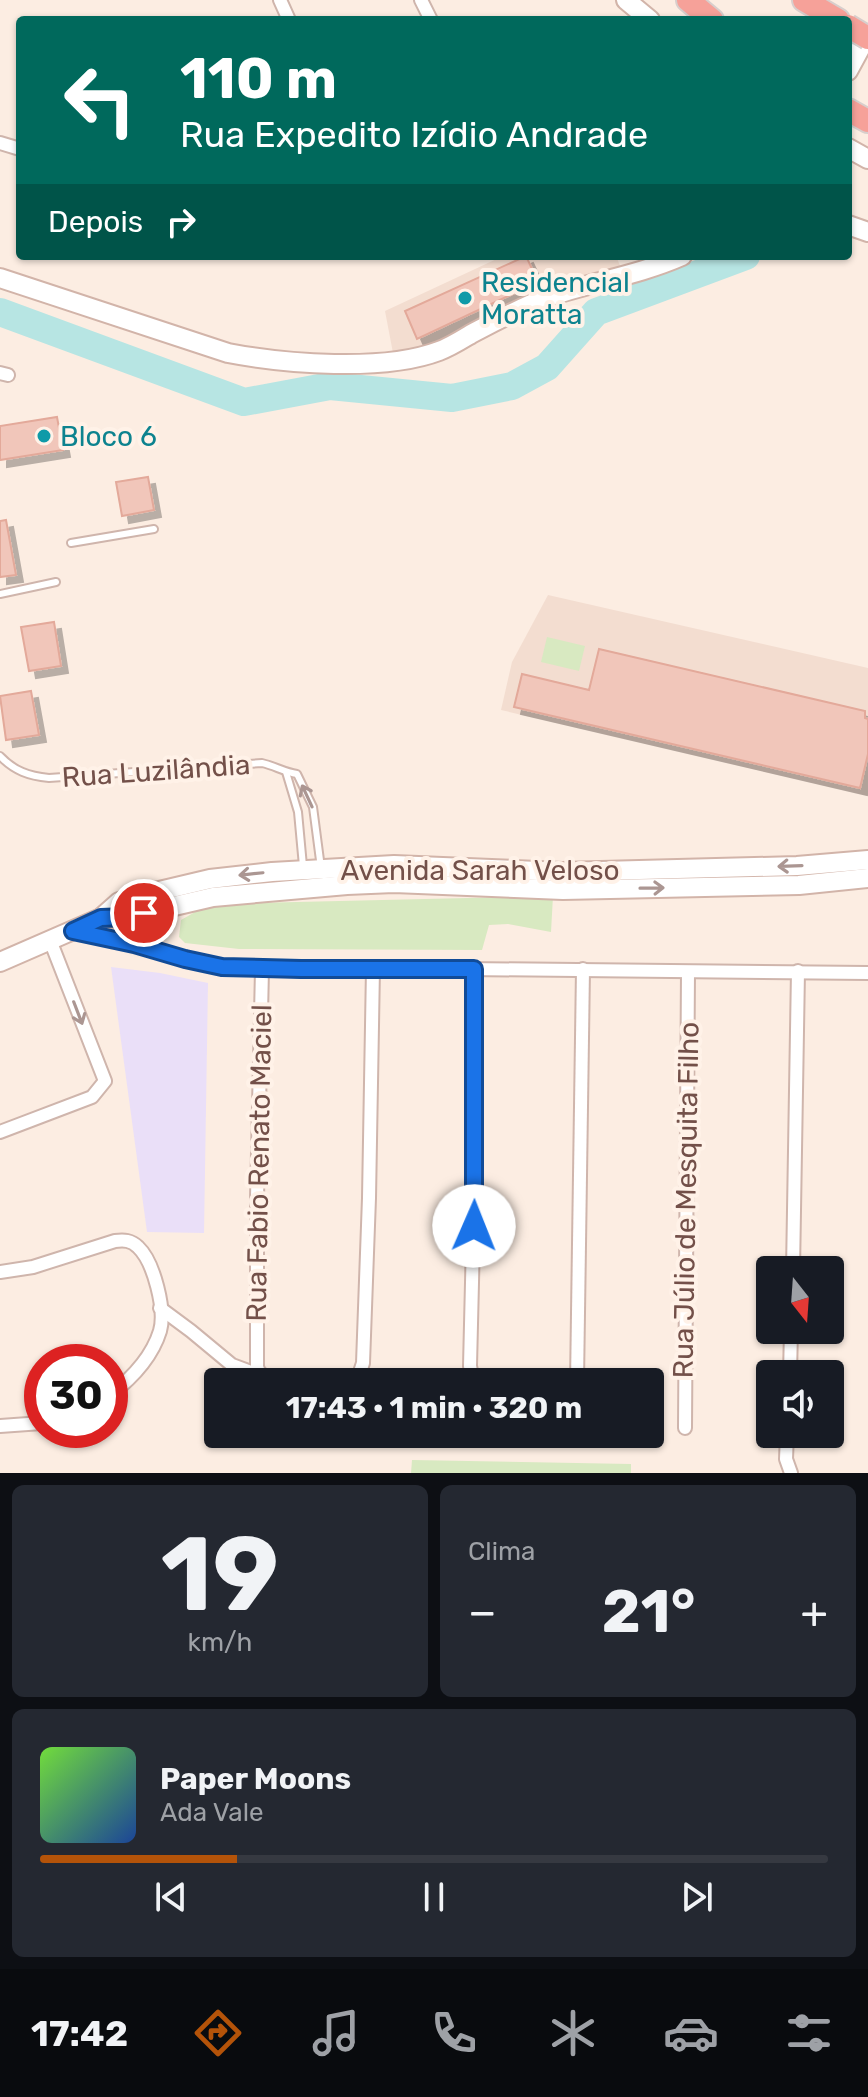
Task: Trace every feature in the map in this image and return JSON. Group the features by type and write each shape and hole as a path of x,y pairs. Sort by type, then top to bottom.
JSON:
{"highway":[{"path":"688,0 707,16"},
{"path":"808,2 831,16"}],"main road":[{"path":"626,0 645,16"},
{"path":"852,64 868,36"},
{"path":"0,278 228,353 262,359 352,364 440,351 545,298 644,271 672,260"},
{"name":"Avenida Sarah Veloso","path":"313,879 394,865 562,872 797,866 868,860"},
{"name":"Avenida Sarah Veloso","path":"0,962 101,918 119,902 210,879 272,872 313,879 563,890 799,885 868,878"}],"street":[{"path":"73,931 222,967 868,973"},
{"path":"0,1132 92,1097 105,1081 50,940"},
{"path":"362,1368 369,1213 373,968"},
{"name":"Rua Fabio Renato Maciel","path":"258,1368 262,969"},
{"path":"470,1368 474,969"},
{"path":"577,1368 583,969"},
{"path":"793,1256 798,971"},
{"name":"Rua Júlio de Mesquita Filho","path":"685,1428 688,972"},
{"path":"0,1272 33,1267 115,1241 127,1240 137,1245 149,1261 159,1297 161,1328 148,1356 128,1379"},
{"path":"160,1308 232,1365 240,1368"},
{"path":"0,1426 24,1424"},
{"path":"786,1448 786,1459 791,1473"}],"lane":[{"path":"71,543 154,529"},
{"path":"0,594 56,582"},
{"name":"Rua Luzilândia","path":"0,756 14,769 49,778 262,763 297,774 313,807 313,879"},
{"path":"286,772 313,879"}],"shaded area":[{"path":"494,260 618,260 621,268 505,308 414,350 393,353 385,311"},
{"path":"548,595 868,668 868,796 501,710 512,662"},
{"path":"111,967 208,983 204,1233 147,1232"}],"green space":[{"path":"547,637 585,646 579,671 541,662"},
{"path":"553,896 551,932 508,924 489,925 482,950 239,949 185,943 179,937 181,920 209,904"},
{"path":"412,1460 631,1464 631,1473 411,1473"}],"building":[{"name":"Residencial Moratta","path":"517,260 528,260 538,282 417,339 405,311"},
{"path":"57,417 63,450 0,460 0,426"},
{"path":"148,477 154,510 122,516 116,482"},
{"path":"6,520 16,575 0,577 0,521"},
{"path":"54,622 61,666 29,671 21,627"},
{"path":"599,649 865,711 865,718 868,719 868,754 860,788 514,707 522,674 589,690"},
{"path":"31,691 39,735 6,740 0,696"}],"waterway":[{"path":"0,312 244,402 330,386 452,398 512,386 547,367 596,312 735,260"}],"place":[{"name":"Residencial Moratta","path":"465,298"},
{"name":"Bloco 6","path":"44,436"}],"route":[{"path":"144,913 101,918 73,931 222,967 474,969 474,1226"}]}
